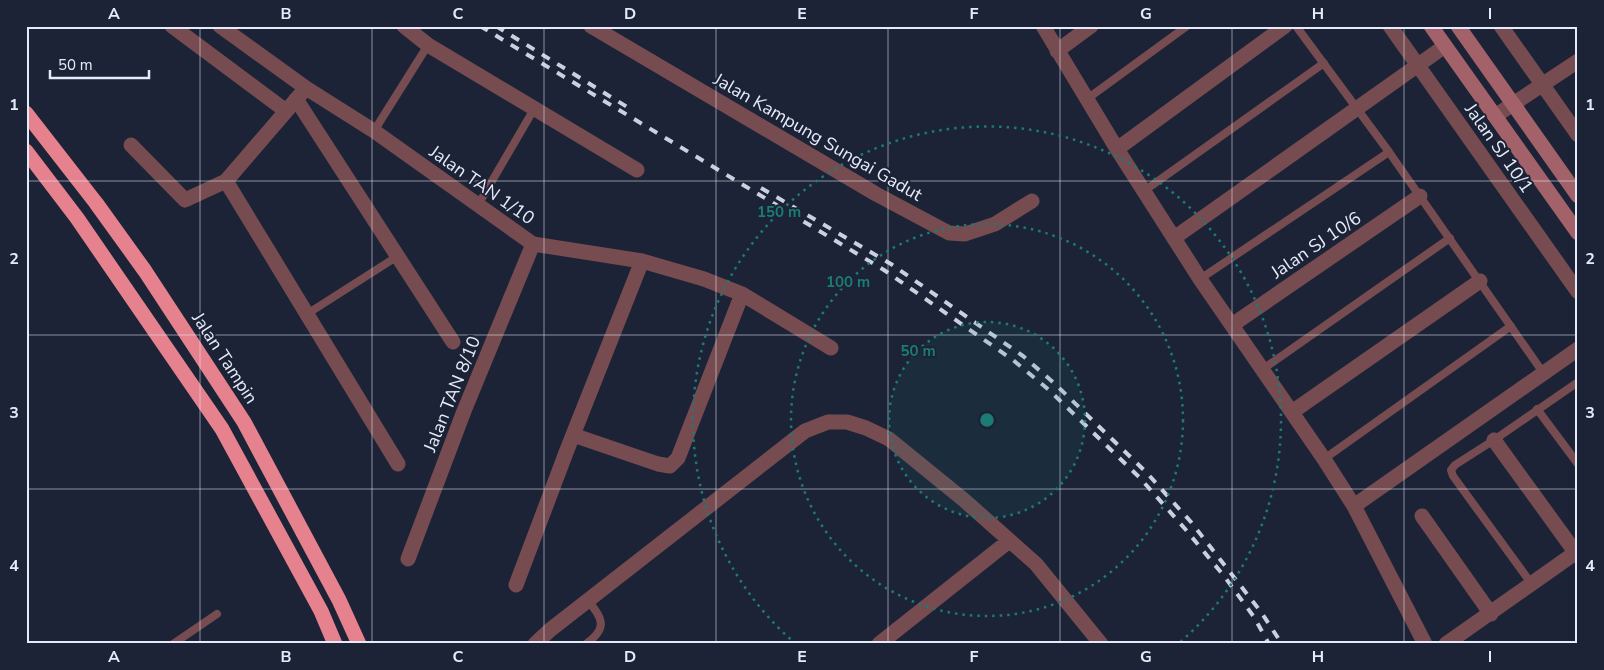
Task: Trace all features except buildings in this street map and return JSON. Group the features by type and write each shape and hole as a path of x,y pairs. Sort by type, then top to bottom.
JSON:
{"highway":[{"name":"Jalan Tampin","path":"26,113 96,203 140,264 244,422 339,600 359,644"},
{"path":"26,151 77,218 222,429 321,611 335,644"}],"street":[{"path":"172,26 286,111"},
{"name":"Jalan TAN 1/10","path":"220,26 301,94 374,131 534,244 642,261 704,278 742,294 831,348"},
{"path":"404,26 428,45 637,170"},
{"name":"Jalan Kampung Sungai Gadut","path":"591,26 876,194 949,233 965,234 995,224 1032,201"},
{"path":"1043,26 1200,279 1263,369 1354,506 1425,644"},
{"path":"1057,51 1091,26"},
{"path":"1118,149 1284,26"},
{"name":"Jalan SJ 10/1","path":"1390,26 1578,292"},
{"path":"1431,26 1578,233"},
{"path":"1458,26 1578,196"},
{"path":"1502,26 1578,135"},
{"path":"1174,238 1445,46"},
{"path":"1495,116 1578,61"},
{"path":"131,144 185,200 226,181 301,94 398,256 453,342"},
{"path":"226,181 398,464"},
{"name":"Jalan SJ 10/6","path":"1232,325 1420,196"},
{"name":"Jalan TAN 8/10","path":"408,559 464,411 534,244"},
{"path":"516,585 642,261"},
{"path":"1292,412 1480,281"},
{"path":"573,435 658,464 670,466 678,458 742,294"},
{"path":"1354,506 1578,349"},
{"path":"535,644 550,630 805,431 828,422 846,422 866,428 889,439 964,500 1036,564 1101,644"},
{"path":"1446,644 1490,614 1575,549 1494,440"},
{"path":"1422,516 1490,614"},
{"path":"879,644 1009,540"}],"lane":[{"path":"1087,99 1186,26"},
{"path":"1296,26 1389,152 1544,374"},
{"path":"374,131 428,45"},
{"path":"1144,191 1324,63"},
{"path":"478,205 534,109"},
{"path":"1200,279 1389,152"},
{"path":"1263,369 1450,238"},
{"path":"307,314 398,256"},
{"path":"1324,459 1511,326"},
{"path":"1531,583 1453,476 1451,470 1455,465 1578,382"},
{"path":"1538,409 1578,464"},
{"path":"586,644 596,636 601,624 597,611 588,601"},
{"path":"173,644 217,614"}],"railway":[{"path":"480,26 884,270 1013,360 1049,390 1140,478 1224,576 1254,617 1269,644"},
{"path":"496,26 632,110"},
{"path":"761,188 891,264 1023,356 1054,383 1146,472 1191,522 1261,612 1282,644"}]}
